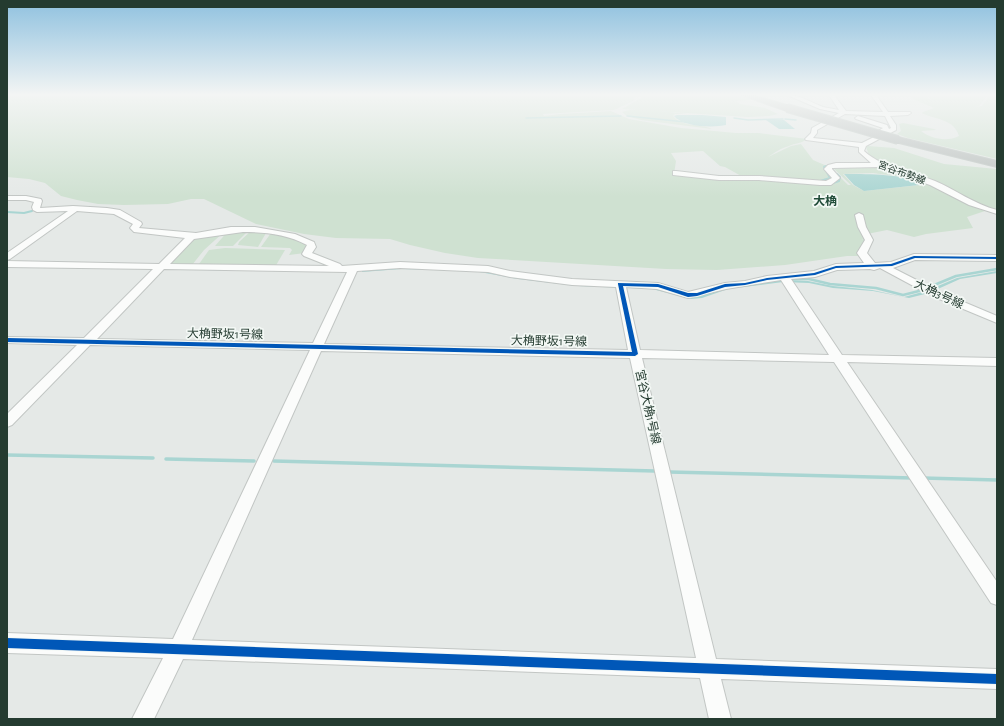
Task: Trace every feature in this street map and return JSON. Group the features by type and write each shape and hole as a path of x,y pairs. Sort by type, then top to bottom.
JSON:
{"highway":[{"path":"863,129 997,164"}],"street":[{"path":"814,129 814,133 808,139 862,144 894,129"},
{"path":"862,144 867,136 882,132 886,129"},
{"name":"宮谷布勢線","path":"862,144 861,148 864,154 881,165 932,183 976,206 997,212"},
{"path":"676,174 719,178 759,178 828,183 836,178 828,168 830,166 836,164 881,165"},
{"path":"7,198 26,198 38,201 36,207 37,210 73,208 117,212 138,224 134,229 192,236 232,229 260,230 295,236 307,241 311,247 307,254 349,269"},
{"path":"7,257 73,211"},
{"path":"859,215 867,244 862,253 866,260 878,266"},
{"path":"7,422 192,236"},
{"path":"307,269 314,257"},
{"path":"7,264 307,269 349,269 400,265 474,268 557,280 658,286 688,295 725,286 767,279 820,273 836,268 878,266 921,257 997,258"},
{"name":"大桷3号線","path":"878,266 936,294 997,320"},
{"path":"143,719 178,649 317,347 349,269"},
{"path":"784,277 997,597"},
{"path":"620,284 635,354"},
{"name":"大桷野坂1号線","path":"7,340 635,354"},
{"name":"宮谷大桷1号線","path":"720,719 635,354 997,362"},
{"path":"7,643 997,679"}],"green space":[{"path":"7,129 691,129 736,133 759,133 807,139 783,148 768,157 791,146 801,144 813,160 827,166 832,178 826,182 743,177 725,167 720,166 703,151 671,153 676,161 674,174 833,183 838,179 832,169 848,185 851,185 832,167 880,166 915,177 985,211 967,217 973,228 914,237 887,230 867,234 867,237 861,240 867,238 862,256 847,256 785,265 717,270 666,269 478,258 445,253 390,239 336,238 304,234 256,224 204,199 191,199 168,204 98,204 61,196 45,183 29,179 7,177","holes":["873,173 891,175 912,180 920,185 864,191 853,185 843,174"]},
{"path":"900,129 933,129 936,130 921,131 934,138 949,139 959,136 956,129 997,129 997,159 908,138 897,134 901,131"},
{"path":"866,147 894,148 944,164 997,169 997,210 992,210 877,161 869,155"},
{"path":"229,230 249,230 233,246 215,246"},
{"path":"252,230 266,233 258,247 238,245 239,242"},
{"path":"225,231 204,250 192,265 166,265 193,237"},
{"path":"271,233 292,237 308,245 305,253 289,255 292,250 290,248 261,247"},
{"path":"225,248 285,250 275,267 199,264 209,250"}],"water":[{"path":"844,174 896,176 914,181 919,185 864,191 854,185"},
{"path":"7,265 345,272 7,267"},
{"path":"391,268 473,270 651,288 690,297 724,289 742,287 767,281 789,280 808,281 833,286 872,290 904,297 926,291 957,278 997,271 997,273 960,279 929,293 909,298 873,291 833,288 809,283 783,282 728,289 702,298 691,299 652,289 578,286 518,279 474,271 401,269 362,272 362,270"}],"waterway":[{"path":"820,181 830,178 824,167 826,166"},
{"path":"830,184 839,181 840,177 837,174"},
{"path":"7,212 24,213 32,211"},
{"path":"927,288 956,276 997,269"},
{"path":"790,279 809,279 830,284 876,288 903,295 923,290"},
{"path":"7,455 153,458"},
{"path":"166,459 254,461"},
{"path":"274,461 655,471"},
{"path":"669,472 913,478"},
{"path":"923,478 997,480"}],"cycle path":[{"path":"7,340 635,354 620,284 658,286 688,295 725,286 745,284 767,279 815,274 836,267 892,265 914,257 997,258"},
{"path":"7,643 997,679"}],"district":[{"name":"大桷","path":"825,201"}]}
